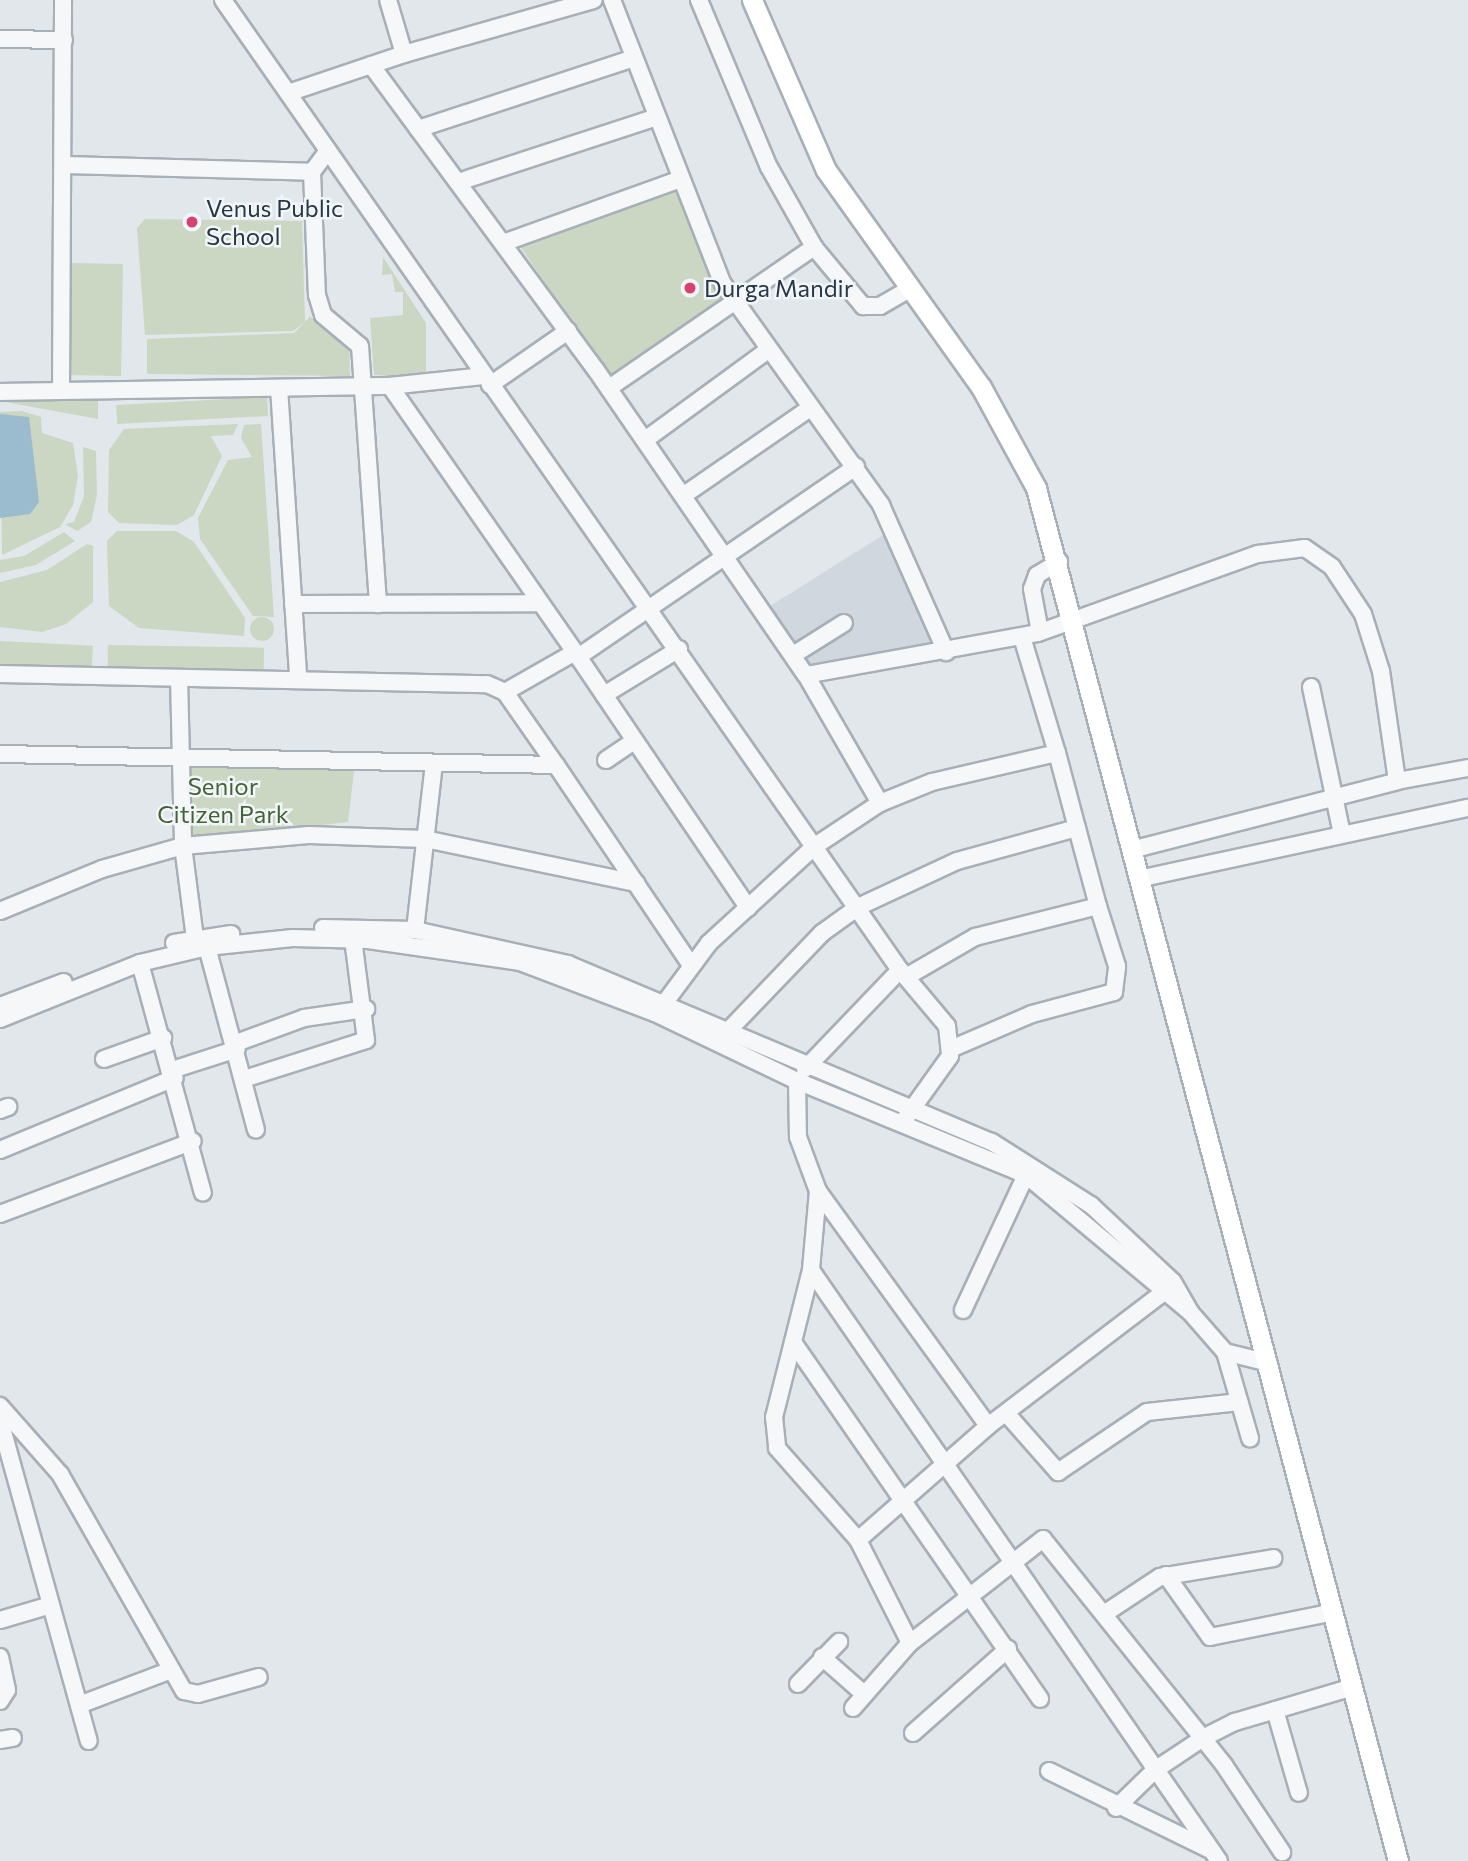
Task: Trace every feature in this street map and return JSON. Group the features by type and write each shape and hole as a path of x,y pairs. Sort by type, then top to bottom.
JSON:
{"main road":[{"path":"752,0 826,170 1015,442 1059,562 1143,878 1193,1093 1269,1363 1398,1861"}],"street":[{"path":"61,391 65,165 63,0"},
{"path":"223,0 903,973 947,1026 953,1048"},
{"path":"388,0 404,54"},
{"path":"288,93 404,54 593,0"},
{"path":"612,0 681,179 736,304 856,467 899,535 946,652"},
{"path":"699,0 769,167 814,247 863,306 880,306 910,289"},
{"path":"0,39 64,40"},
{"path":"418,129 634,58"},
{"path":"371,65 568,331 727,556 806,675 880,803"},
{"path":"458,182 657,117"},
{"path":"327,152 312,172 319,308 357,340 364,387 378,604"},
{"path":"65,165 312,172"},
{"path":"503,243 681,179"},
{"path":"609,388 736,304 814,247"},
{"path":"0,392 364,387 487,380 568,331"},
{"path":"645,440 768,351"},
{"path":"390,386 748,908"},
{"path":"279,388 298,677"},
{"path":"684,495 810,408"},
{"path":"505,692 651,609 856,467"},
{"path":"806,675 1022,637 1258,554 1293,546 1317,552 1346,584 1369,631 1397,781"},
{"path":"1040,632 1031,589 1037,575 1059,562"},
{"path":"293,604 540,603"},
{"path":"793,655 844,623"},
{"path":"902,1123 953,1048 1032,1014 1114,992 1117,966 1022,637"},
{"path":"604,695 678,649"},
{"path":"0,674 179,678 298,677 487,684 505,692 690,964"},
{"path":"179,678 183,846 201,942 237,1046 256,1130"},
{"path":"1311,687 1342,834"},
{"path":"606,760 634,741"},
{"path":"666,1001 690,964 815,846 880,803 932,782 1057,752"},
{"path":"0,754 556,765"},
{"path":"415,930 434,762"},
{"path":"1135,849 1332,794 1468,768"},
{"path":"1143,878 1468,808"},
{"path":"728,1031 822,933 858,907 957,861 1077,828"},
{"path":"0,911 102,869 183,846 309,835 425,839 636,883"},
{"path":"988,1426 818,1191 798,1137 801,1075 903,973 975,937 1098,906"},
{"path":"0,1006 201,942 296,928 415,930 534,954 666,1001 728,1031 801,1075 910,1108 1025,1157 1058,1179 1140,1249 1173,1282 1190,1312 1224,1352 1250,1438"},
{"path":"244,1079 359,1046 369,1034 353,939"},
{"path":"0,1019 140,963 201,942 353,939 520,962 576,980 801,1075 902,1123 1026,1175 1190,1312"},
{"path":"140,963 193,1141 204,1193"},
{"path":"0,1150 304,1018 366,1009"},
{"path":"104,1059 163,1038"},
{"path":"0,1214 193,1141"},
{"path":"964,1310 1026,1175"},
{"path":"818,1191 811,1270 774,1417 777,1448 858,1540 910,1643"},
{"path":"811,1270 948,1462 1010,1559 1214,1855"},
{"path":"858,1540 908,1503 988,1426 1164,1292"},
{"path":"793,1342 908,1503 1040,1699"},
{"path":"1224,1352 1269,1363"},
{"path":"1006,1413 1052,1467 1064,1472 1147,1412 1239,1402"},
{"path":"0,1406 60,1474 184,1690 198,1694 258,1677"},
{"path":"0,1422 89,1741"},
{"path":"853,1708 910,1643 1010,1559 1038,1539 1047,1541 1202,1738 1282,1852"},
{"path":"1104,1614 1166,1575 1273,1558"},
{"path":"1166,1575 1210,1637 1334,1612"},
{"path":"0,1620 51,1605"},
{"path":"798,1684 839,1642"},
{"path":"913,1733 1008,1649"},
{"path":"0,1657 7,1690 0,1701"},
{"path":"822,1657 864,1694"},
{"path":"79,1705 171,1670"},
{"path":"1116,1808 1155,1770 1202,1738 1275,1710 1353,1687"},
{"path":"1275,1710 1298,1793"},
{"path":"1049,1771 1116,1808 1214,1855"}],"shaded area":[{"path":"891,530 937,649 807,669 767,608"}],"green space":[{"path":"673,185 725,302 608,377 516,240"},
{"path":"145,219 302,221 305,322 293,331 145,335 137,228"},
{"path":"383,257 426,323 426,378 374,375 370,318 403,315 403,292 395,292 392,274 382,275"},
{"path":"70,263 123,264 121,376 68,375"},
{"path":"310,317 349,339 350,376 147,374 147,339 294,333"},
{"path":"267,397 268,416 117,424 116,405"},
{"path":"0,398 98,398 98,419 0,401"},
{"path":"22,411 41,417 42,433 73,443 78,476 73,505 60,527 2,555 0,412"},
{"path":"238,424 233,435 211,436 222,456 194,515 177,525 119,523 108,512 109,450 124,429"},
{"path":"261,424 274,617 253,616 200,539 198,518 228,460 252,457 241,438 244,425"},
{"path":"83,447 96,451 97,495 91,522 77,531 65,524 74,522 84,496"},
{"path":"117,531 176,531 194,542 245,618 244,636 139,628 109,606 107,541"},
{"path":"64,532 75,541 36,565 0,573 0,560 24,556"},
{"path":"87,544 93,546 93,602 66,624 42,632 0,627 0,582 47,570"},
{"path":"262,617 271,620 274,629 271,638 262,641 253,638 250,629 253,620"},
{"path":"0,641 93,646 92,670 0,665"},
{"path":"108,645 264,648 264,672 108,669"},
{"name":"Senior Citizen Park","path":"185,764 354,771 348,822 189,839"}],"water":[{"path":"0,414 29,417 39,502 30,514 0,518"}],"place":[{"name":"Venus Public School","path":"192,222"},
{"name":"Durga Mandir","path":"690,288"}]}
